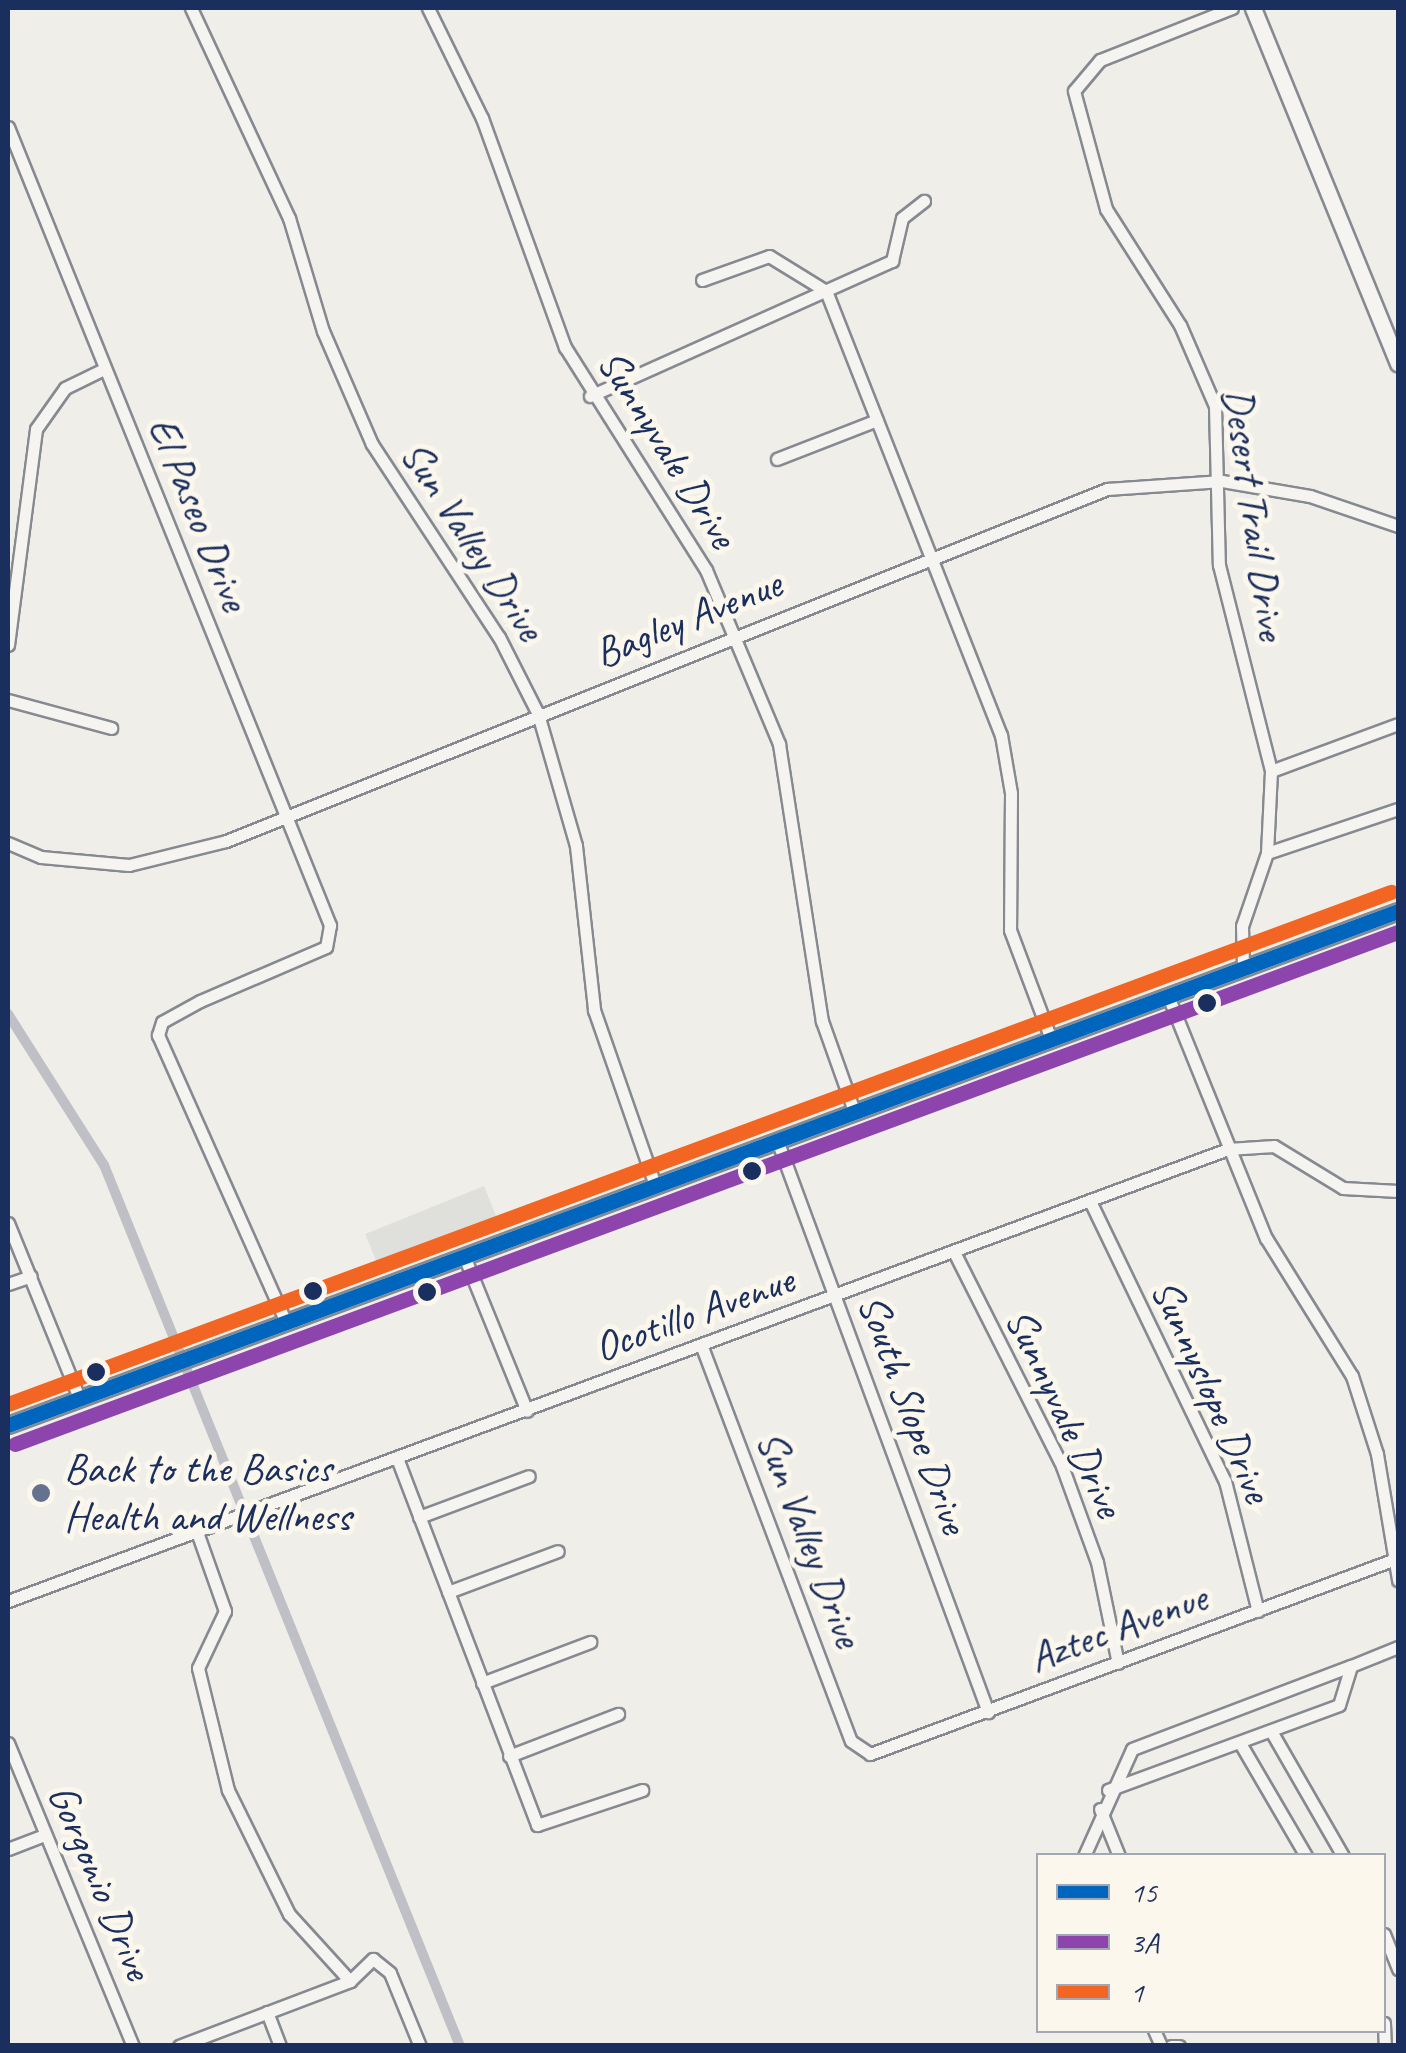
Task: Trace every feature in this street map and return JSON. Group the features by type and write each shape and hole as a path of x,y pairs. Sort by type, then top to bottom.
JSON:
{"main road":[{"path":"1253,8 1398,364"},
{"path":"8,1425 1398,911"}],"street":[{"name":"Sun Valley Drive","path":"192,8 282,200 372,444 499,637 538,714 576,846 594,1010 654,1185"},
{"name":"Sunnyvale Drive","path":"428,8 482,118 542,294 590,396 698,558 736,635 778,744 822,1021 854,1112"},
{"name":"Desert Trail Drive","path":"1232,8 1100,60 1074,90 1106,208 1197,357 1214,406 1222,481 1219,564 1271,771 1267,853 1242,926 1243,968"},
{"name":"El Paseo Drive","path":"8,126 330,924 326,948 159,1028 286,1322"},
{"path":"590,396 892,261 902,218 924,202"},
{"path":"702,280 770,256 826,291 1006,753 1006,908 1051,1039"},
{"path":"8,645 36,430 65,388 104,369"},
{"path":"776,460 877,420"},
{"name":"Bagley Avenue","path":"8,843 56,860 128,865 287,818 931,555 1107,489 1222,481 1310,496 1398,526"},
{"path":"8,700 111,728"},
{"path":"1271,771 1398,724"},
{"path":"1267,853 1398,809"},
{"path":"1168,996 1266,1238 1321,1314 1352,1376 1377,1454 1398,1580"},
{"name":"South Slope Drive","path":"777,1140 988,1712"},
{"name":"Ocotillo Avenue","path":"8,1601 1090,1204 1228,1149 1274,1146 1344,1188 1398,1190"},
{"name":"Sunnyslope Drive","path":"1090,1204 1225,1482 1258,1611"},
{"path":"8,1223 78,1398"},
{"name":"Sunnyvale Drive","path":"954,1252 1062,1466 1097,1562 1118,1663"},
{"path":"464,1256 526,1410"},
{"path":"8,1284 31,1276"},
{"name":"Sun Valley Drive","path":"702,1347 860,1750"},
{"path":"397,1458 537,1825 642,1790"},
{"path":"419,1517 529,1476"},
{"path":"196,1532 225,1611 198,1668 228,1790 289,1914 350,1980"},
{"path":"448,1592 558,1551"},
{"name":"Aztec Avenue","path":"860,1750 988,1712 1395,1559"},
{"path":"482,1683 590,1642"},
{"path":"1085,1853 1124,1756 1146,1741 1398,1648"},
{"path":"1108,1790 1339,1705 1351,1666"},
{"path":"510,1756 618,1714"},
{"path":"1271,1732 1341,1853"},
{"name":"Gorgonio Drive","path":"8,1743 133,2046"},
{"path":"1240,1743 1304,1853"},
{"path":"1100,1809 1117,1853"},
{"path":"8,1849 45,1835"},
{"path":"1386,1939 1398,1970"},
{"path":"178,2046 350,1980 372,1959 390,1973 420,2046"},
{"path":"266,2012 280,2046"},
{"path":"1171,2046 1179,2046"}],"shaded area":[{"path":"484,1186 497,1218 378,1266 365,1234"}],"waterway":[{"path":"8,1014 104,1165 460,2046"}],"transit line":[{"name":"1","path":"8,1404 1391,892"},
{"name":"15","path":"8,1425 1398,911"},
{"name":"3A","path":"15,1444 1398,932"}],"place":[{"name":"Back to the Basics Health and Wellness","path":"41,1493"}]}
